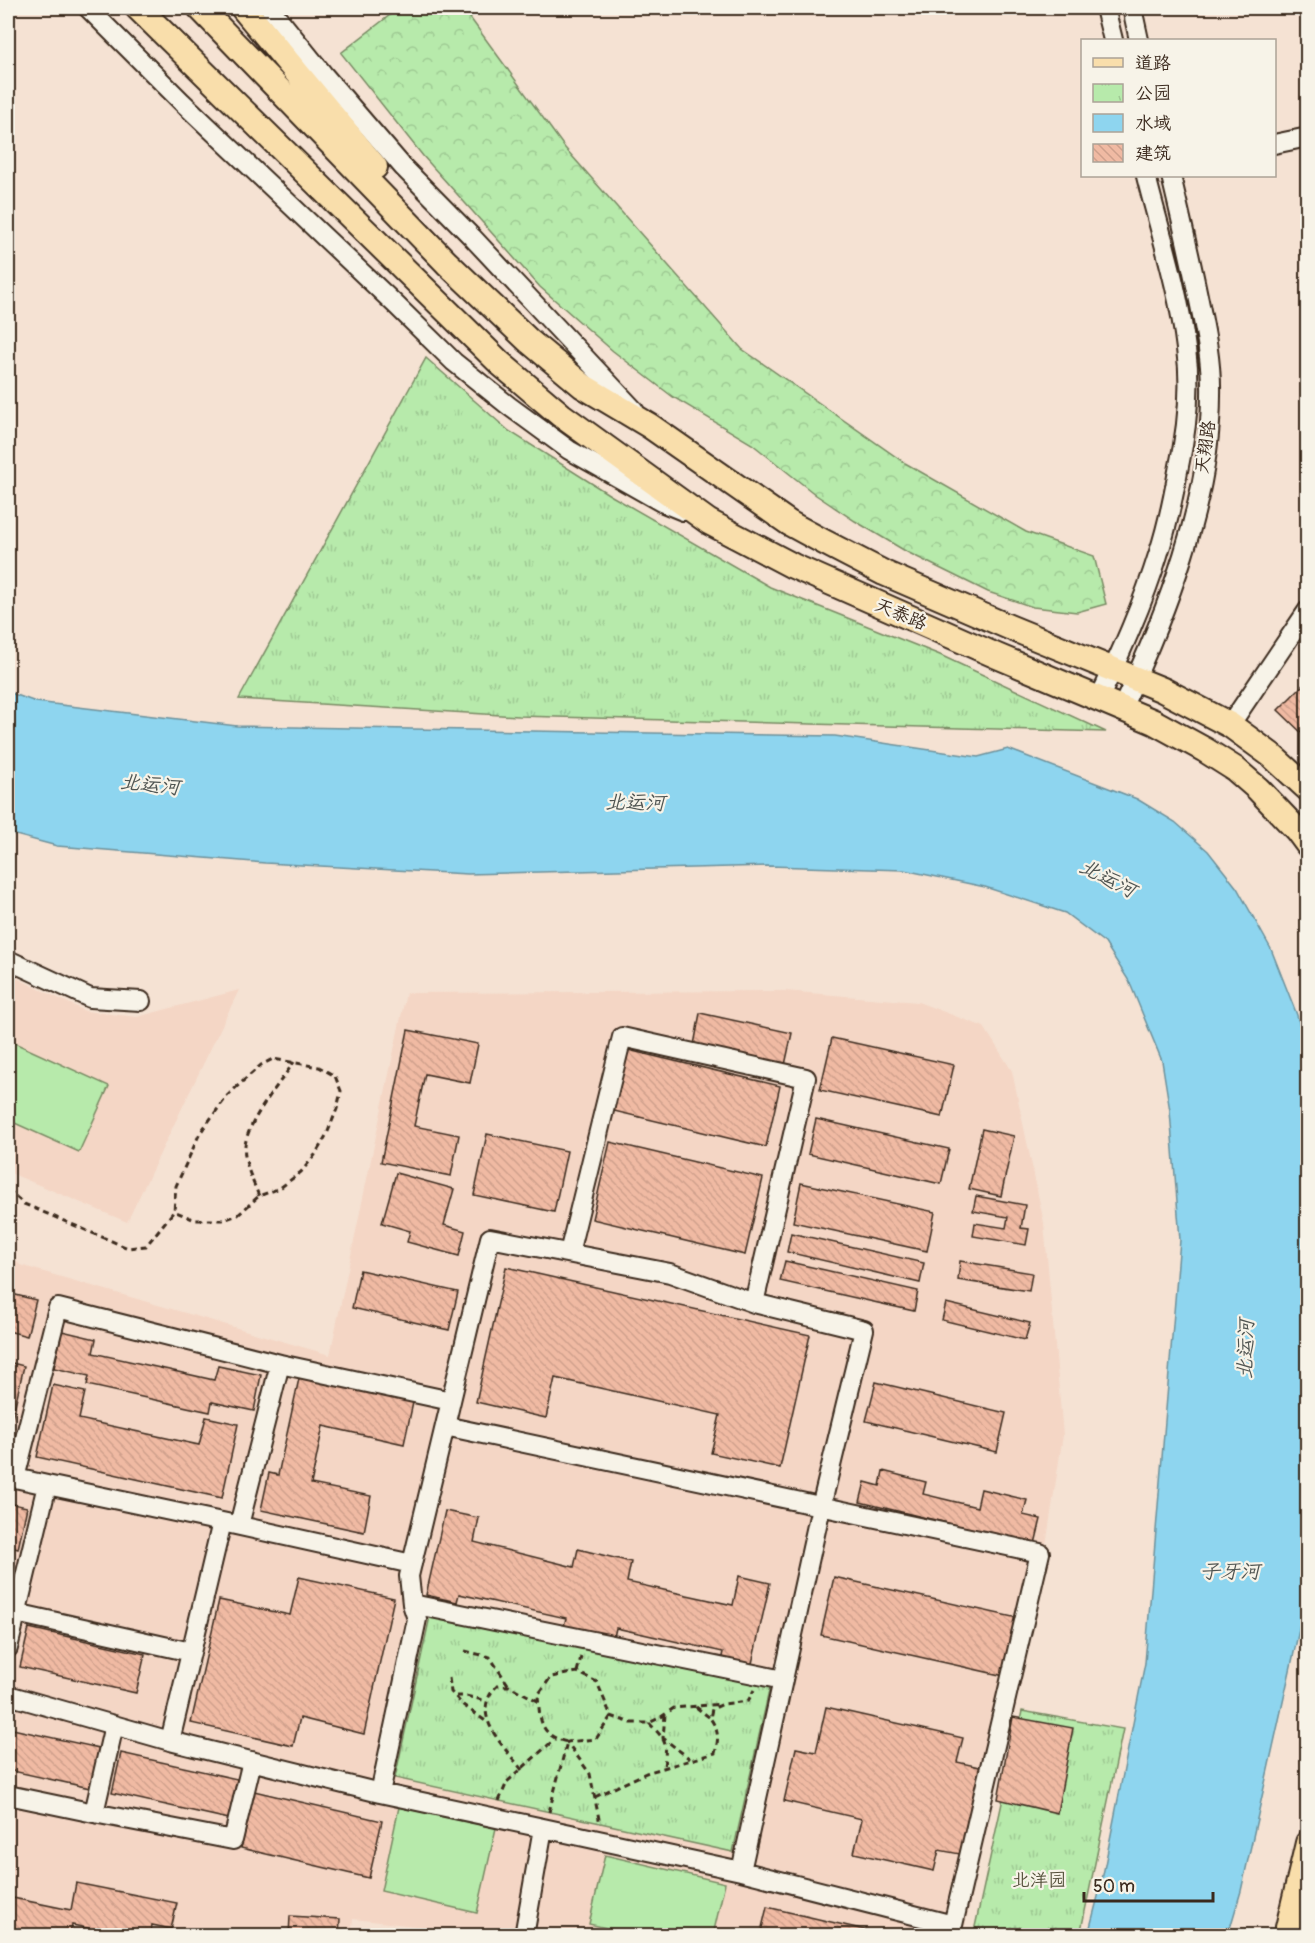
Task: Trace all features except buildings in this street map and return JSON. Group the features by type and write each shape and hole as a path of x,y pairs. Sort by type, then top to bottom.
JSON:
{"main road":[{"name":"天泰路","path":"138,8 501,364 561,416 709,522 793,567 1154,722 1205,750 1234,770 1274,806 1308,845"},
{"path":"200,8 447,263 530,341"},
{"path":"243,8 360,150 530,341"},
{"name":"天泰路","path":"530,341 583,386 650,426 789,523 894,577 1136,678 1230,725 1271,755 1308,789"},
{"path":"1286,1935 1308,1843"}],"street":[{"path":"88,8 174,94 454,362 508,406 569,450 661,502 709,522"},
{"path":"270,8 403,167 650,426"},
{"path":"1105,8 1113,39"},
{"path":"1132,8 1139,39"},
{"path":"1276,144 1308,137"},
{"name":"天翔路","path":"1099,699 1158,556 1172,506 1184,445 1189,402 1184,338 1146,177"},
{"name":"天翔路","path":"1122,708 1179,570 1207,452 1211,394 1206,334 1171,177"},
{"path":"1230,725 1308,610"},
{"path":"8,960 90,998 141,1001"},
{"path":"568,1253 622,1037 806,1078 754,1303"},
{"path":"380,1792 417,1619 412,1604 410,1576 412,1564 490,1238 670,1273 754,1303 864,1330 821,1507 741,1871"},
{"path":"412,1564 15,1478 58,1308 280,1364 451,1401"},
{"path":"170,1741 191,1652 280,1364"},
{"path":"8,1695 170,1741 252,1761 380,1792 741,1871 953,1925 1040,1553 445,1426"},
{"path":"8,1648 47,1485"},
{"path":"412,1604 783,1680"},
{"path":"16,1613 191,1652"},
{"path":"94,1813 114,1725"},
{"path":"8,1795 233,1840 252,1761"},
{"path":"524,1935 543,1828"}],"path":[{"path":"8,1190 24,1204 128,1248 146,1246 174,1211 176,1186 200,1133 223,1102 261,1065 273,1059 294,1062 319,1067 335,1076 341,1091 337,1109 315,1155 301,1172 280,1188 259,1196 238,1215 223,1220 195,1220 174,1211"},
{"path":"259,1196 244,1156 246,1142 265,1103 294,1062"},
{"path":"465,1651 490,1657 509,1686"},
{"path":"611,1716 596,1739 567,1742 555,1739 540,1722 538,1695 551,1677 577,1672 597,1682 611,1716 631,1723 649,1723 674,1708 748,1701 762,1676"},
{"path":"449,1678 451,1692 488,1723 522,1770"},
{"path":"488,1723 485,1709 488,1695 497,1686 509,1686 538,1701"},
{"path":"455,1696 487,1701"},
{"path":"710,1718 712,1709 723,1704"},
{"path":"595,1798 646,1773 715,1753 719,1739 717,1728 710,1718 696,1707"},
{"path":"664,1767 665,1715"},
{"path":"649,1723 663,1738 690,1759"},
{"path":"495,1817 507,1782 555,1739"},
{"path":"567,1742 590,1774 603,1841"},
{"path":"543,1828 567,1742"}],"shaded area":[{"path":"8,974 85,1011 137,1017 239,990 127,1222 8,1172"},
{"path":"785,991 918,1002 984,1027 1012,1071 1044,1223 1063,1435 1047,1539 963,1935 460,1936 460,1931 353,1919 351,1936 8,1935 8,1252 20,1265 330,1355 406,993"}],"green space":[{"path":"399,8 463,8 565,148 742,349 905,463 1026,532 1094,556 1106,604 1077,612 1033,607 988,592 907,552 816,495 752,444 673,397 613,351 540,287 423,156 341,53"},
{"path":"426,358 509,431 610,495 770,587 940,655 1106,732 519,716 239,699"},
{"path":"8,1040 109,1086 79,1152 8,1120"},
{"path":"432,1607 771,1682 733,1852 395,1778"},
{"name":"北洋园","path":"1022,1711 1123,1729 1080,1935 973,1936"},
{"path":"399,1807 496,1828 477,1913 381,1891"},
{"path":"605,1855 725,1883 713,1935 637,1935 589,1924"}],"water":[{"name":"子牙河","path":"8,692 36,702 237,726 835,736 978,757 1008,749 1137,799 1175,822 1208,851 1237,888 1271,949 1297,1015 1308,1056 1307,1576 1299,1630 1241,1891 1228,1935 1088,1935 1101,1885 1145,1663 1180,1240 1170,1111 1162,1061 1129,981 1105,943 1065,913 985,887 904,870 769,866 468,874 265,863 57,846 8,833"}],"water label":[{"name":"北运河","path":"150,784"},
{"name":"北运河","path":"635,802"},
{"name":"北运河","path":"1108,878"},
{"name":"北运河","path":"1245,1349"}]}
